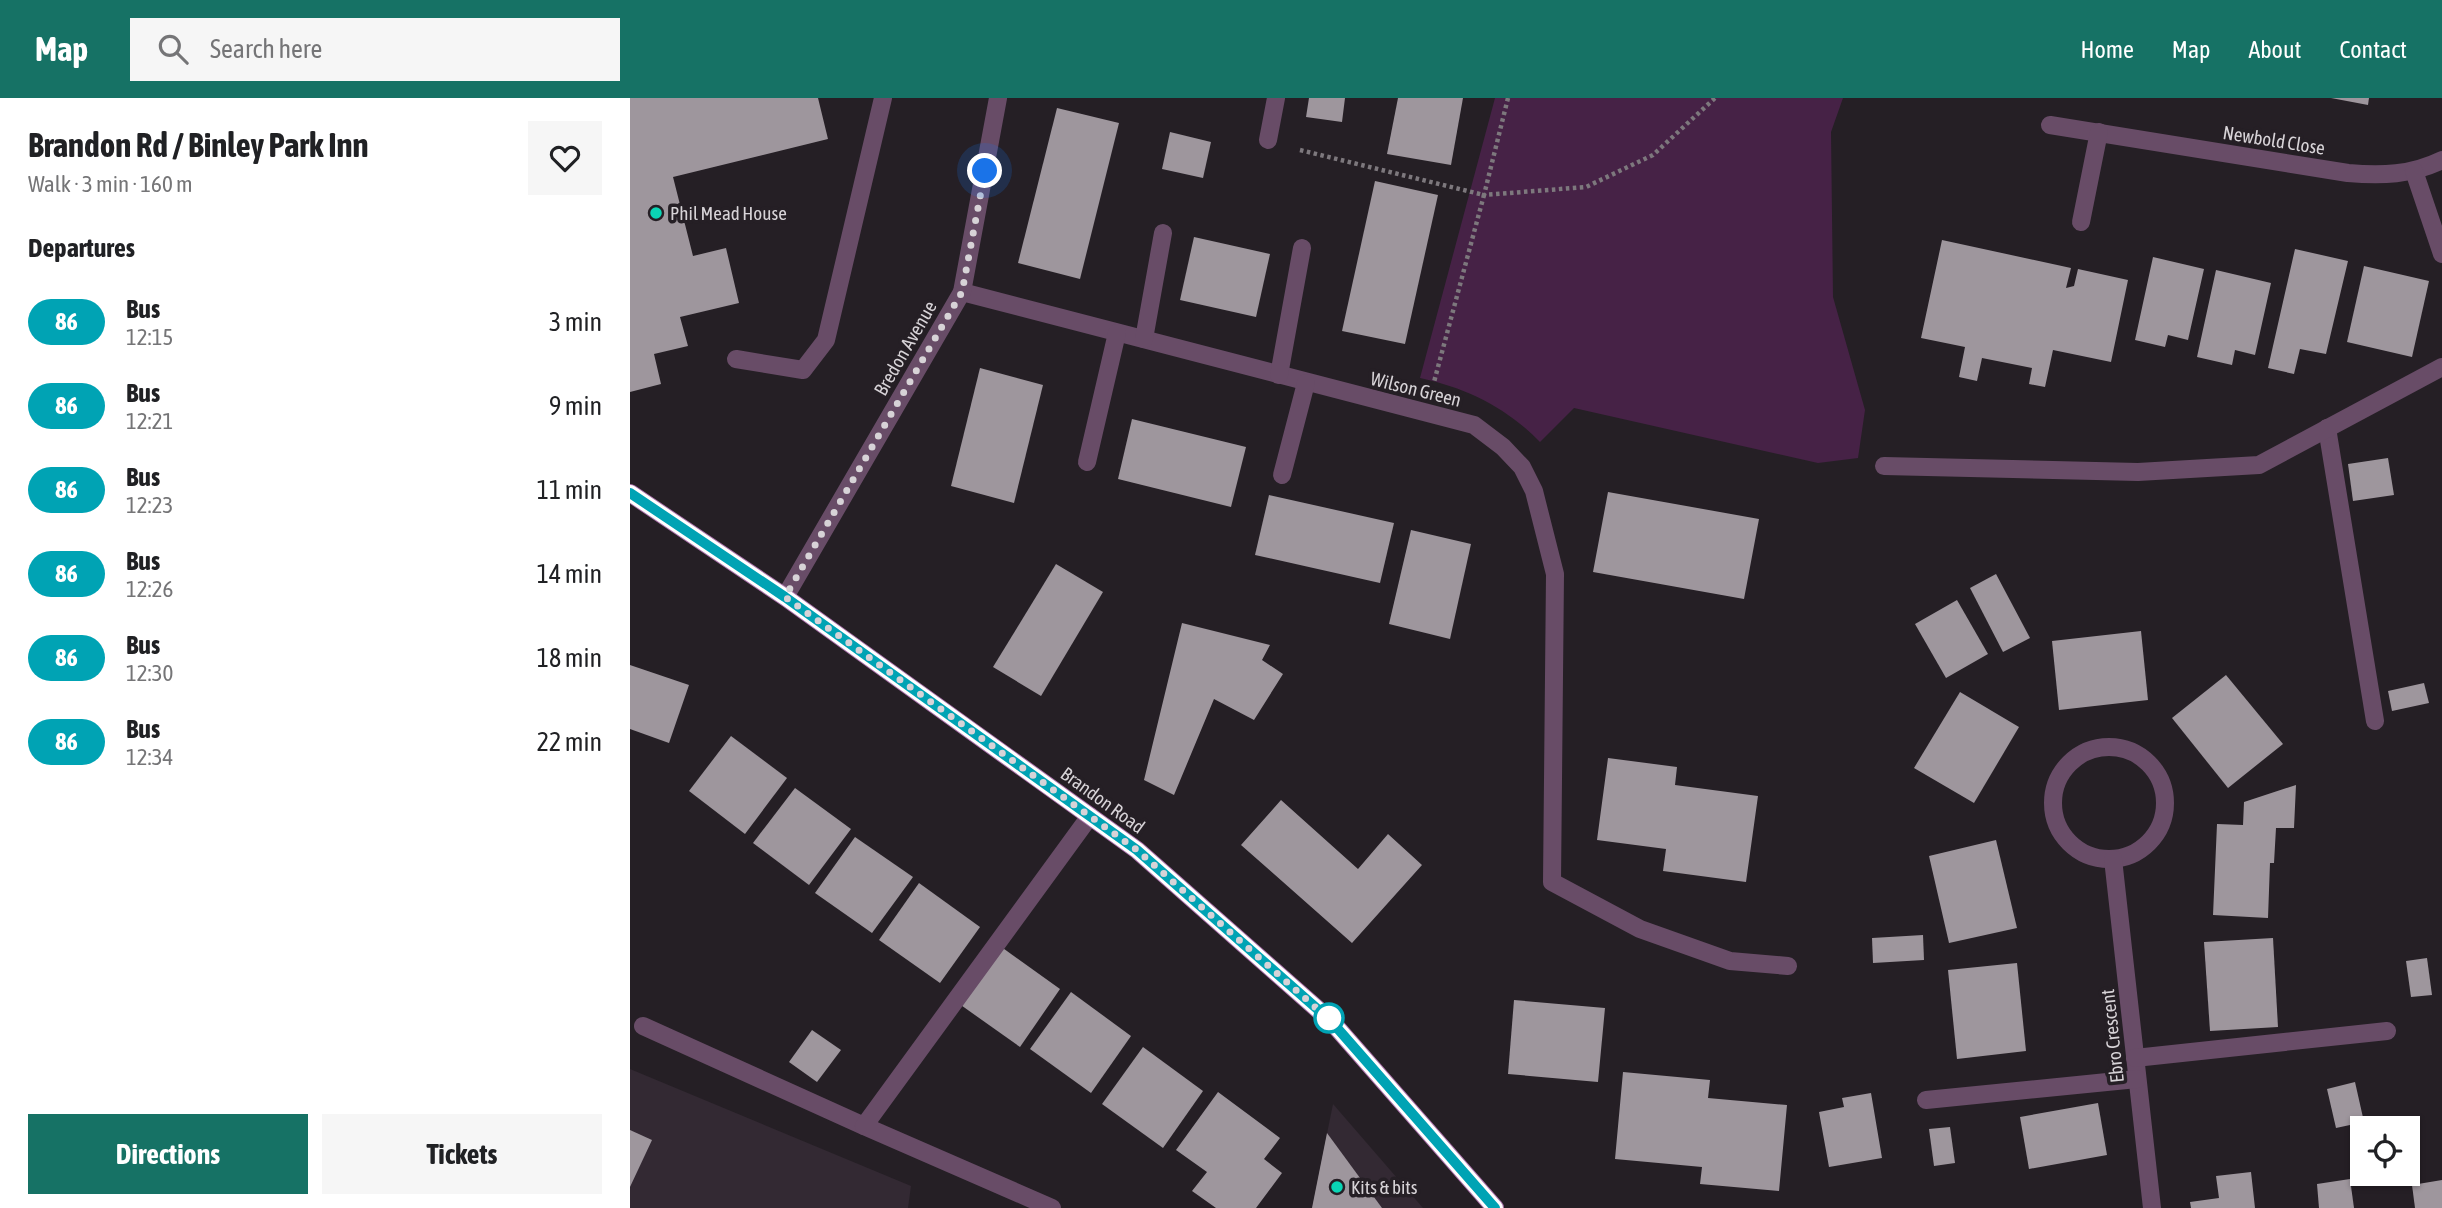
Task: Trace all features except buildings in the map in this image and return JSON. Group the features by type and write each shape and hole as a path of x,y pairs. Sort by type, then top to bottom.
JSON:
{"main road":[{"name":"Brandon Road","path":"630,493 785,597 1137,850 1331,1021 1495,1208"}],"street":[{"path":"736,359 803,370 826,340 883,98"},
{"name":"Bredon Avenue","path":"785,597 962,292 998,98"},
{"path":"1268,139 1276,98"},
{"name":"Newbold Close","path":"2050,125 2378,176 2414,170 2442,160"},
{"path":"2081,222 2099,132"},
{"path":"2414,170 2442,254"},
{"path":"1144,339 1163,233"},
{"path":"1279,375 1302,248"},
{"name":"Wilson Green","path":"962,292 1474,425 1503,447 1522,467 1534,491 1555,573 1552,881 1640,929 1717,957 1730,961 1788,965"},
{"path":"1087,462 1117,333"},
{"path":"1884,466 2138,472 2259,465 2442,367"},
{"path":"1282,475 1306,383"},
{"path":"2327,428 2375,721"},
{"path":"2113,746 2131,750 2147,761 2159,776 2165,793 2165,812 2159,830 2147,845 2131,855 2113,859 2094,858 2078,850 2064,838 2056,821 2053,803 2055,785 2064,769 2077,756 2094,748 2113,746"},
{"path":"864,1126 1090,816"},
{"name":"Ebro Crescent","path":"2113,859 2152,1208"},
{"path":"643,1026 1052,1208"},
{"path":"2135,1058 2387,1031"},
{"path":"1926,1100 2137,1079"}],"path":[{"path":"1424,413 1508,98"},
{"path":"1268,139 1289,147 1484,195 1586,187 1653,155 1715,98"}],"shaded area":[{"path":"1495,98 1843,98 1831,132 1833,297 1865,410 1858,458 1818,463 1574,408 1540,442 1514,419 1485,401 1454,387 1420,378"},
{"path":"630,1069 911,1186 908,1208 630,1208"},
{"path":"1333,1104 1423,1208 1312,1208"}],"bus line":[{"name":"86","path":"630,493 785,597 1137,850 1331,1021 1495,1208"}],"place":[{"name":"Phil Mead House","path":"656,213"},
{"name":"Kits & bits","path":"1337,1187"}],"route":[{"path":"985,171 962,292 785,597 1137,850 1331,1021 1329,1018"}]}
